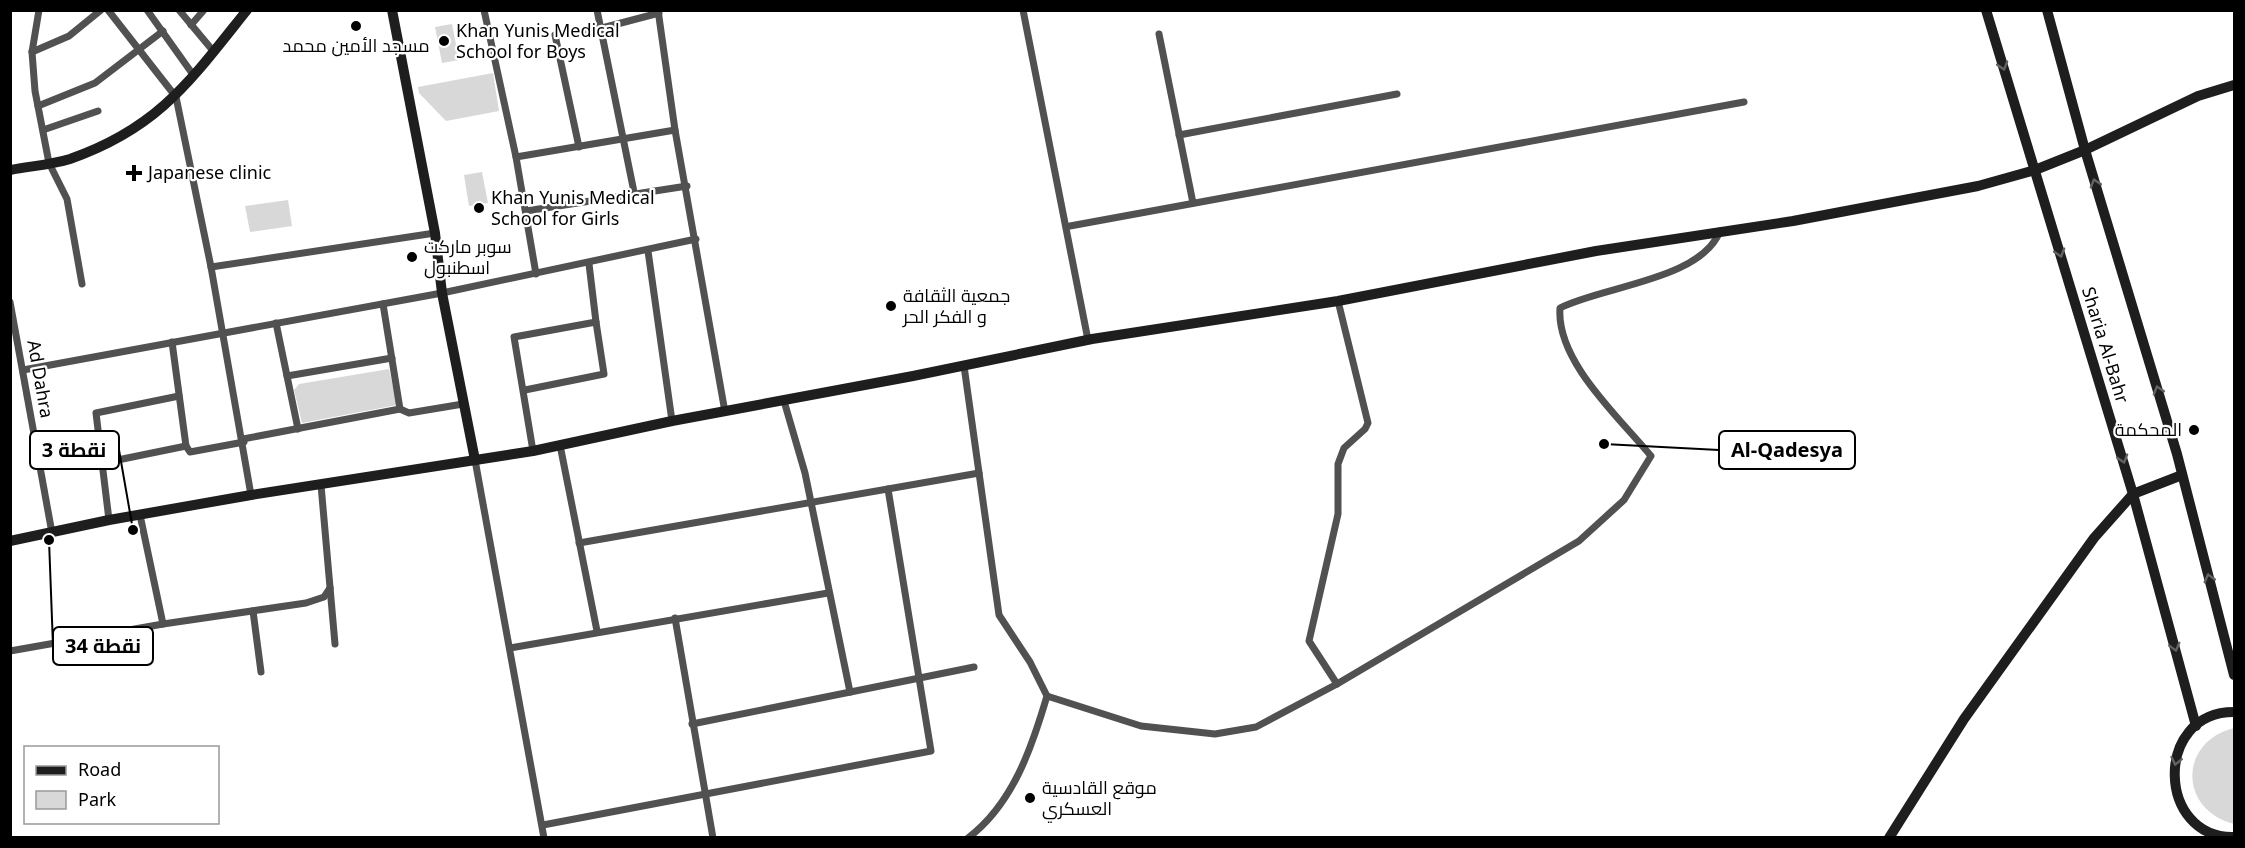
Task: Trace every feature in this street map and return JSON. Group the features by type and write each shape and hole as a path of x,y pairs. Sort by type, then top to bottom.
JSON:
{"street":[{"path":"39,10 32,52 38,106 50,163 67,199 82,284"},
{"path":"32,52 69,36 101,10"},
{"path":"108,10 176,97 211,267 251,495"},
{"path":"147,10 194,76"},
{"path":"179,10 214,52"},
{"path":"191,25 204,10"},
{"path":"10,170 68,159 132,130 176,97 247,10"},
{"path":"392,10 435,233 442,293 544,837"},
{"path":"484,10 516,157 537,273"},
{"path":"597,10 634,192"},
{"path":"1023,10 1088,340"},
{"name":"Sharia Al-Bahr","path":"1986,10 2133,494 2196,726"},
{"name":"Sharia Al-Bahr","path":"2047,10 2085,150 2182,475 2235,675"},
{"path":"579,147 555,35 602,28 659,12 675,130 687,186 725,412"},
{"path":"38,106 88,88 163,31"},
{"path":"1159,34 1193,203"},
{"path":"10,541 109,520 251,495 533,451 672,421 964,366 1088,340 1338,301 1596,251 1793,220 1978,186 2035,170 2085,150 2198,96 2235,86"},
{"path":"1179,135 1397,94"},
{"path":"1070,226 1744,102"},
{"path":"43,130 98,111"},
{"path":"516,157 623,141 675,130"},
{"path":"526,211 634,192 687,186"},
{"path":"1047,696 1141,726 1215,734 1256,727 1336,684 1579,541 1624,500 1651,456 1573,361 1563,339 1559,322 1560,308 1689,264 1715,242 1720,230"},
{"path":"211,267 435,233"},
{"path":"23,370 442,293 589,264 696,239"},
{"path":"648,251 672,421"},
{"path":"525,390 604,374 589,264"},
{"path":"1336,684 1310,641 1338,514 1338,464 1344,448 1365,429 1368,423 1338,301"},
{"name":"Ad Dahra","path":"10,302 52,533"},
{"path":"383,304 400,409"},
{"path":"533,451 525,390 514,337 596,322"},
{"path":"276,323 298,429"},
{"path":"172,342 186,446 190,452 400,409 409,413 463,404"},
{"path":"287,376 392,358"},
{"path":"964,366 999,615 1030,662 1047,696 1024,764 994,811 969,837"},
{"path":"109,520 96,413 179,396"},
{"path":"784,401 811,503 850,692"},
{"path":"560,445 597,631"},
{"path":"103,463 186,446"},
{"path":"579,543 979,473"},
{"path":"1889,837 1964,719 2055,589 2112,516 2133,494 2182,475"},
{"path":"321,485 335,644"},
{"path":"543,825 932,751 888,489"},
{"path":"140,515 163,624"},
{"path":"10,651 163,624 306,603 324,597 330,588"},
{"path":"510,648 828,592"},
{"path":"254,611 261,672"},
{"path":"675,618 713,837"},
{"path":"692,724 974,667"},
{"path":"2230,837 2208,831 2192,819 2177,793 2174,782 2175,761 2182,742 2196,726 2211,717 2235,712"}],"green space":[{"path":"452,24 459,60 442,63 435,27"},
{"path":"493,73 499,111 446,121 419,93 418,87"},
{"path":"482,172 488,203 469,206 464,175"},
{"path":"288,200 292,226 250,232 245,206"},
{"path":"389,369 397,405 302,423 294,390 299,384"},
{"path":"2234,728 2234,824 2216,816 2203,805 2195,791 2192,776 2195,761 2203,747 2216,736"}],"place":[{"name":"مسجد الأمين محمد","path":"356,26"},
{"name":"Khan Yunis Medical School for Boys","path":"444,41"},
{"name":"Japanese clinic","path":"134,173"},
{"name":"Khan Yunis Medical School for Girls","path":"479,208"},
{"name":"سوبر ماركت اسطنبول","path":"412,257"},
{"name":"جمعية الثقافة و الفكر الحر","path":"891,306"},
{"name":"المحكمة","path":"2194,430"},
{"name":"Al-Qadesya","path":"1604,444"},
{"name":"نقطة 3","path":"133,530"},
{"name":"نقطة 34","path":"49,540"},
{"name":"موقع القادسية العسكري","path":"1030,798"}]}
